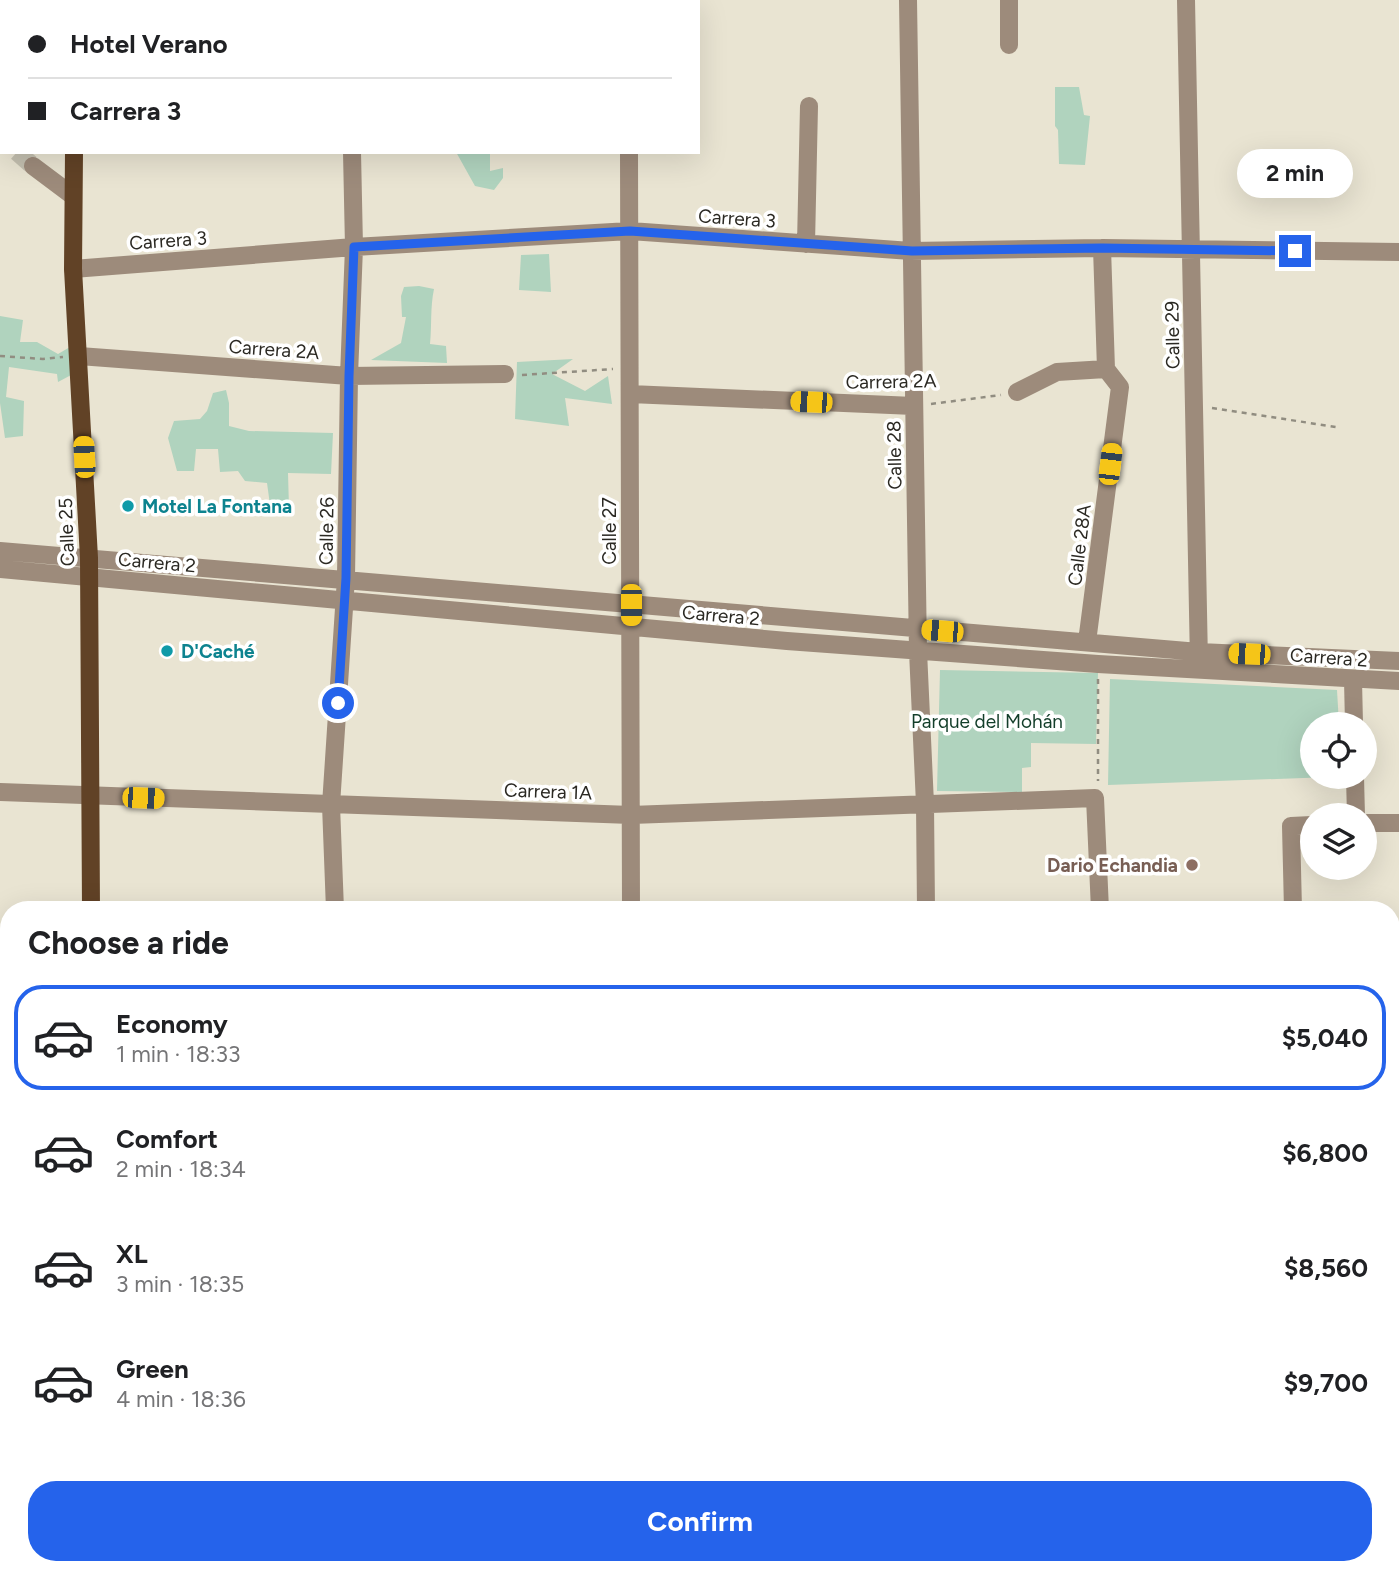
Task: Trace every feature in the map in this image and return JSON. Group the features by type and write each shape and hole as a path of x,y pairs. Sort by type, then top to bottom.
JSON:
{"main road":[{"name":"Calle 25","path":"74,154 73,269 89,558 91,901"}],"street":[{"name":"Calle 28","path":"908,0 917,629 925,804 926,901"},
{"path":"1009,0 1009,45"},
{"name":"Calle 29","path":"1186,0 1199,660"},
{"path":"806,244 809,106"},
{"name":"Calle 26","path":"335,901 331,805 346,578 354,247 352,154"},
{"name":"Calle 27","path":"629,154 631,901"},
{"path":"33,166 73,196"},
{"name":"Carrera 3","path":"73,269 354,247 630,231 912,251 1102,248 1399,253"},
{"name":"Calle 28A","path":"1087,642 1120,387 1106,369 1102,248"},
{"name":"Carrera 2A","path":"79,356 349,376 505,374"},
{"path":"1017,392 1057,372 1106,369"},
{"name":"Carrera 2A","path":"630,394 914,406"},
{"name":"Carrera 2","path":"0,551 1087,642 1353,680 1399,681"},
{"name":"Carrera 2","path":"0,569 631,628 1098,664 1199,660 1399,661"},
{"path":"787,618 787,641"},
{"path":"1353,680 1354,712"},
{"name":"Carrera 1A","path":"0,792 631,815 1095,798"},
{"path":"1095,798 1100,901"},
{"path":"1377,823 1399,822"},
{"path":"1293,901 1291,826 1300,826"}],"path":[{"path":"0,356 43,359 79,356"},
{"path":"505,374 531,376 630,368"},
{"name":"Carrera 2A","path":"914,406 1017,392"},
{"path":"1194,405 1336,427"},
{"path":"1095,798 1098,788 1098,664"}],"green space":[{"path":"1055,87 1079,87 1084,115 1090,116 1085,165 1059,164"},
{"path":"457,154 490,154 490,171 503,168 503,178 494,190 475,186"},
{"path":"549,254 551,292 519,290 521,255"},
{"path":"404,287 434,289 430,344 446,346 447,363 371,360 401,343 406,317 402,317 401,296"},
{"path":"0,316 23,320 20,342 37,342 58,354 70,347 73,374 58,382 57,374 9,367 6,397 24,401 23,436 5,438 0,403"},
{"path":"573,359 552,374 585,391 608,376 612,404 565,398 569,426 515,419 517,362"},
{"path":"226,390 229,426 249,431 333,433 331,474 288,473 289,508 271,512 267,483 245,481 238,471 220,472 218,449 196,449 194,471 177,471 168,438 174,421 200,419 207,411 213,393"},
{"name":"Parque del Mohán","path":"940,670 1098,673 1096,744 1031,743 1031,767 1022,768 1022,792 937,791"},
{"path":"1110,679 1337,690 1338,712 1300,712 1300,778 1108,785"}],"tunnel":[{"path":"19,154 33,166"}],"place":[{"name":"Motel La Fontana","path":"128,506"},
{"name":"D'Caché","path":"167,651"},
{"name":"Dario Echandia","path":"1192,865"}],"route":[{"path":"338,703 346,578 354,247 630,231 912,251 1102,248 1295,251"}]}
